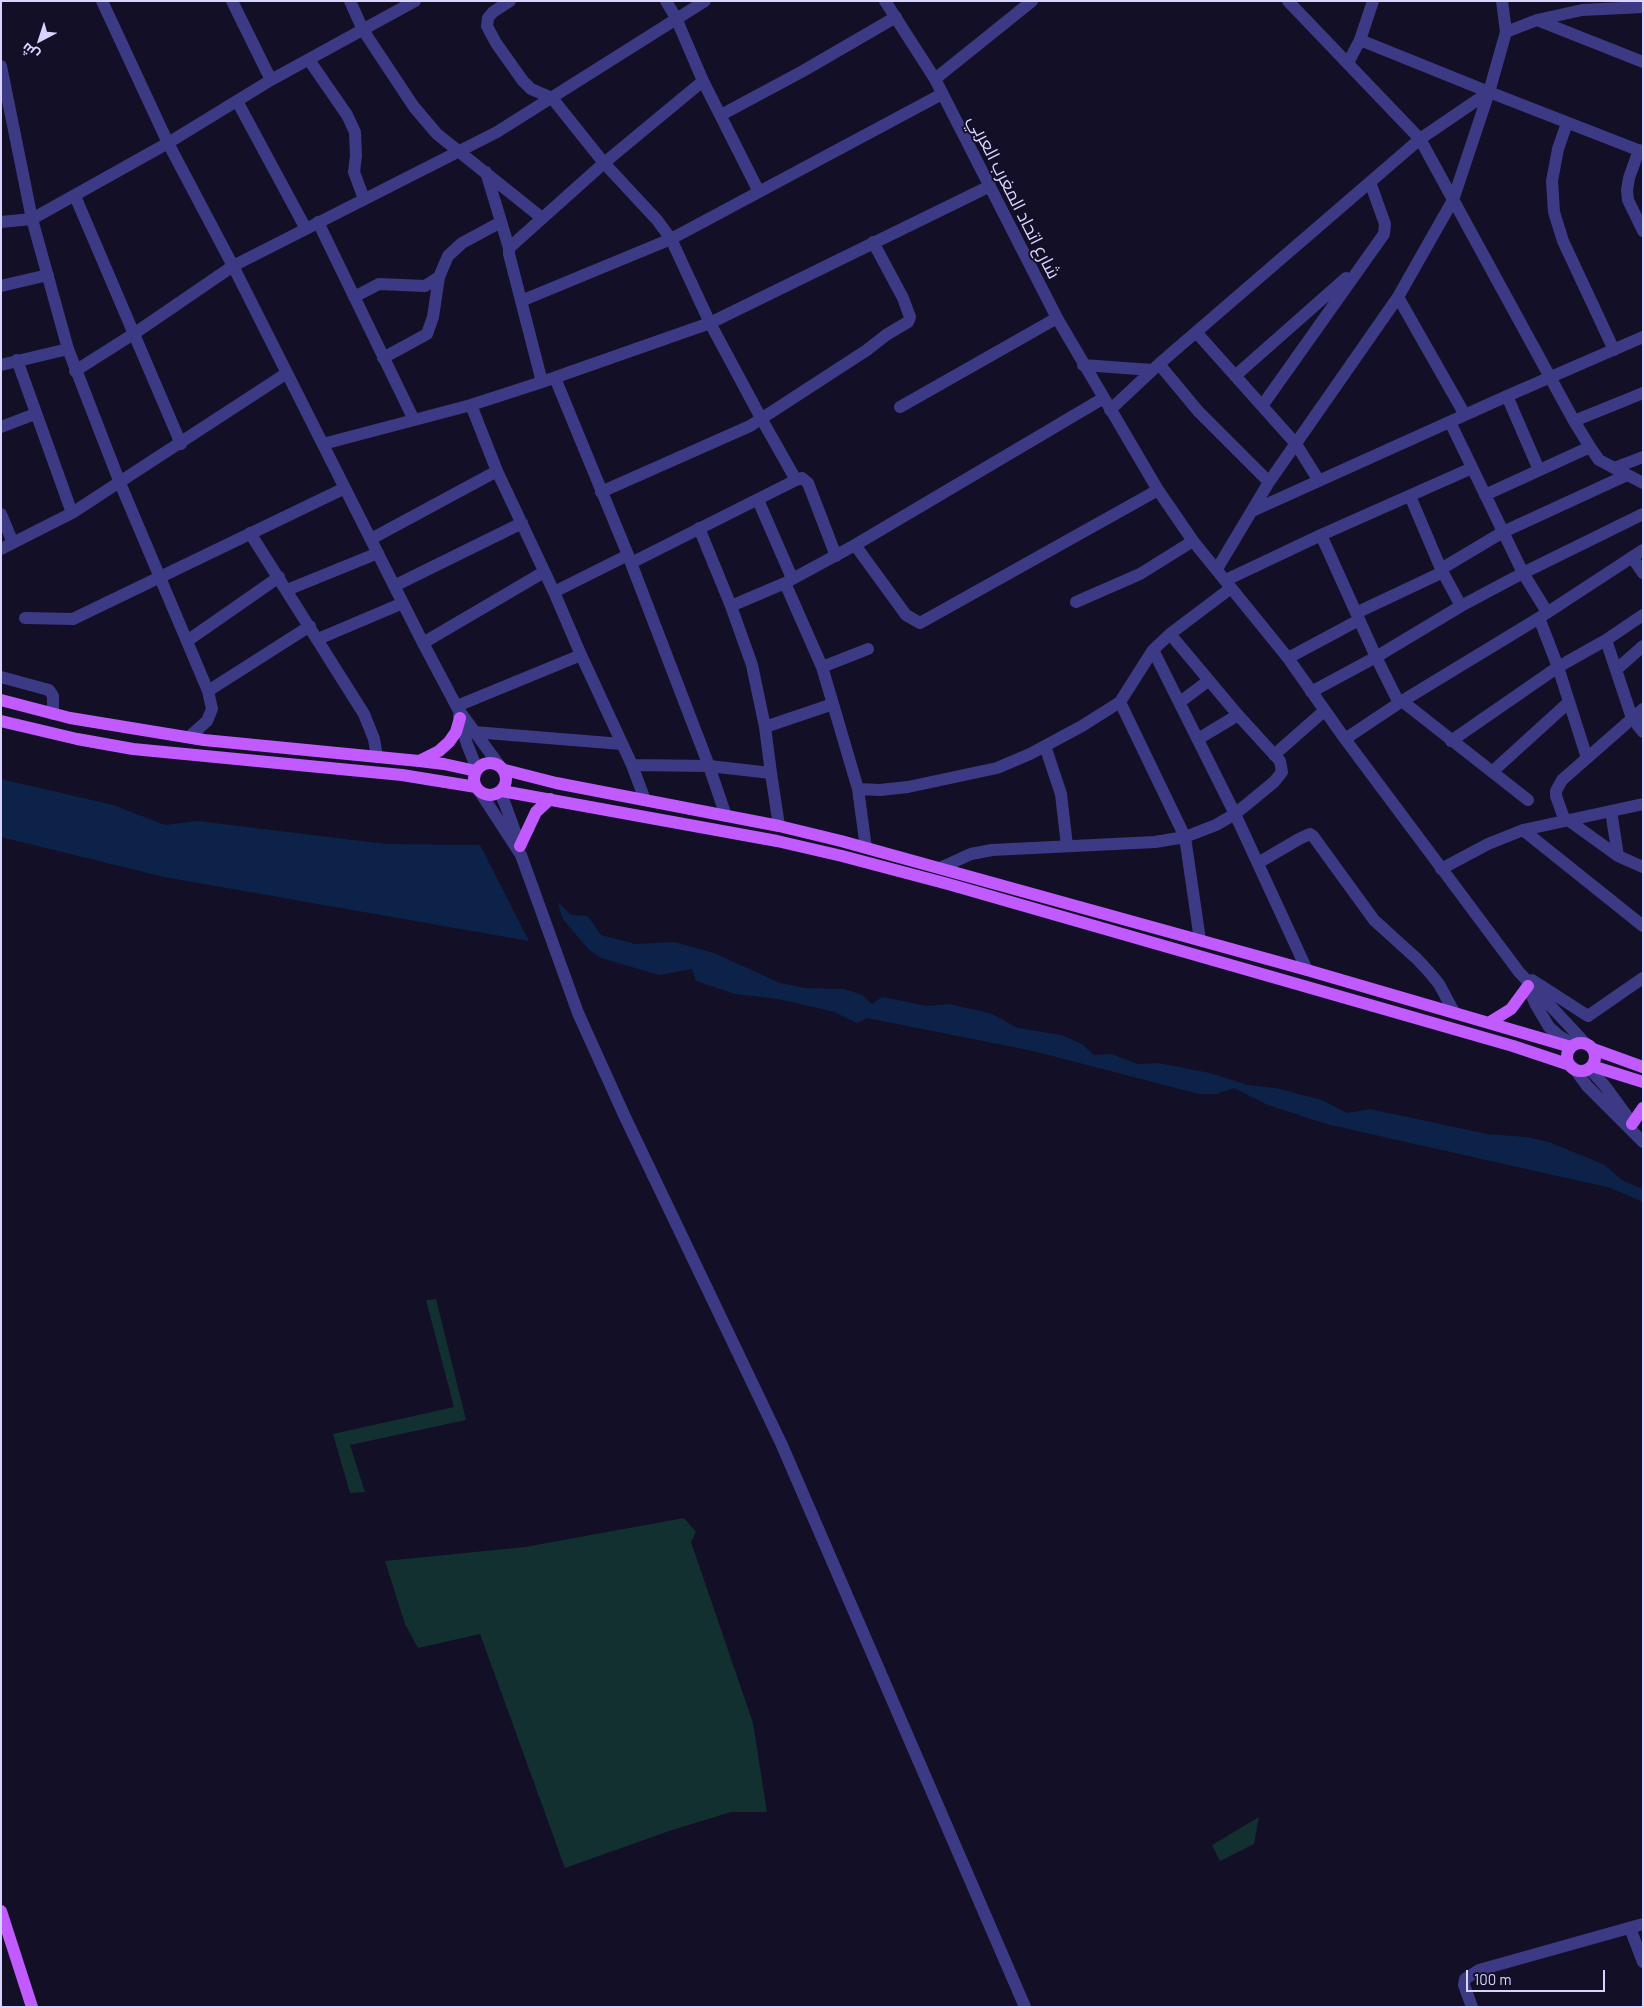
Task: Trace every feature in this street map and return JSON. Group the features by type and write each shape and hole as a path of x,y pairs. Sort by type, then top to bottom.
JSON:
{"main road":[{"path":"1,700 53,714 189,737 419,761 477,770"},
{"path":"419,761 439,751 449,742 456,732 458,711"},
{"path":"1,721 77,739 134,749 402,775 478,789 491,795 501,792 550,799 777,841 948,884 1513,1046 1579,1070 1590,1067 1643,1082"},
{"path":"478,789 474,779 477,770 488,762 556,783 779,826 940,868 1581,1046 1643,1067"},
{"path":"501,792 507,781 502,767"},
{"path":"521,851 536,812 550,799"},
{"path":"1490,1022 1510,1009 1528,984"},
{"path":"1572,1066 1568,1054 1581,1046"},
{"path":"1581,1046 1595,1059 1590,1067"},
{"path":"1637,1134 1643,1108"},
{"path":"1,1911 32,2007"}],"street":[{"path":"232,1 271,80"},
{"path":"350,1 363,30 414,107 437,134 542,218"},
{"path":"1,222 32,219 75,196 271,80 414,1"},
{"path":"510,1 493,12 488,18 489,30 496,42 523,81 531,89 552,98 604,163 657,220 671,239 710,323 796,480"},
{"path":"666,1 676,18 703,81 758,190"},
{"path":"75,371 135,333 233,266 497,132 705,1"},
{"name":"شارع اتحاد المغرب العربي","path":"885,1 935,79 1057,318 1106,405 1158,490 1193,541 1288,658 1324,711 1528,984 1581,1046"},
{"path":"935,79 1032,1"},
{"path":"1348,63 1360,40 1373,1"},
{"path":"1217,569 1269,482 1398,297 1453,200 1489,92 1506,32 1502,1"},
{"path":"103,2 168,142 233,266 458,711 502,767"},
{"path":"1291,3 1420,139 1574,422 1599,460 1636,477"},
{"path":"1506,32 1537,20 1593,8 1643,6"},
{"path":"720,115 803,71 896,17"},
{"path":"1537,20 1643,62"},
{"path":"1360,40 1567,124 1641,151 1629,178 1627,190 1628,200 1643,231"},
{"path":"309,60 347,115 355,132 356,156 354,172 364,199"},
{"path":"1,66 2,81 32,219 75,371 208,691 212,709 207,721 189,737"},
{"path":"508,248 604,163 703,81"},
{"path":"731,606 836,556 1106,405 1156,368 1420,139 1489,92"},
{"path":"521,301 671,239 758,190 942,94"},
{"path":"237,101 306,229"},
{"path":"1567,124 1555,163 1552,181 1554,212 1562,241 1614,350"},
{"path":"486,172 508,248 542,382"},
{"path":"1262,406 1378,244 1385,230 1382,215 1370,182"},
{"path":"323,444 471,405 555,378 710,323 990,186"},
{"path":"75,196 181,444"},
{"path":"318,222 414,420"},
{"path":"384,358 427,334 434,317 439,277 448,256 462,243 501,222"},
{"path":"601,492 750,426 909,321 909,314 903,298 874,242"},
{"path":"1235,376 1362,264"},
{"path":"1,286 48,275"},
{"path":"354,297 379,284 425,286 439,277"},
{"path":"1398,297 1464,415"},
{"path":"900,407 1057,318"},
{"path":"1196,332 1296,444 1319,481"},
{"path":"1252,511 1464,415 1643,338"},
{"path":"1,365 68,349"},
{"path":"17,360 72,513"},
{"path":"1083,365 1156,368 1269,482"},
{"path":"1,514 7,546 72,513 181,444 287,373"},
{"path":"555,378 629,559 709,766 726,816"},
{"path":"1574,422 1643,393"},
{"path":"1507,396 1539,470"},
{"path":"471,405 497,471 632,764 645,800"},
{"path":"1,427 35,414"},
{"path":"1450,422 1543,615 1587,758"},
{"path":"1485,495 1590,446"},
{"path":"1614,468 1643,457"},
{"path":"858,789 880,790 908,787 969,775 997,768 1045,746 1120,702 1153,650 1228,584 1321,535 1472,468"},
{"path":"371,539 497,471"},
{"path":"1288,658 1358,616 1442,570 1503,532 1636,477"},
{"path":"554,592 698,528 802,478 808,483 836,556"},
{"path":"25,618 73,619 345,488"},
{"path":"855,545 906,615 920,623 1158,490"},
{"path":"1410,496 1442,570 1461,606"},
{"path":"758,500 822,667 858,789 866,848"},
{"path":"1311,692 1376,658 1461,606 1522,573 1643,514"},
{"path":"394,586 522,523"},
{"path":"698,528 731,606 752,665 765,727 779,826"},
{"path":"250,533 364,714 374,740 377,757"},
{"path":"1321,535 1376,658 1400,702 1528,800"},
{"path":"1076,602 1140,574 1193,541"},
{"path":"287,590 378,553"},
{"path":"1345,739 1400,702 1543,615 1637,554 1643,573"},
{"path":"423,643 544,572"},
{"path":"187,641 279,577"},
{"path":"318,639 403,603"},
{"path":"1451,741 1558,667 1606,640 1643,615"},
{"path":"208,691 310,626"},
{"path":"940,868 971,854 992,850 1155,842 1185,837 1216,825 1235,814 1274,782 1280,775 1282,765 1208,681 1170,634"},
{"path":"1606,640 1637,714 1638,726 1643,732"},
{"path":"1617,669 1643,646"},
{"path":"822,667 868,649"},
{"path":"1153,650 1235,814 1307,970"},
{"path":"458,711 581,655"},
{"path":"1,677 49,690 53,696 53,714"},
{"path":"1180,702 1208,681"},
{"path":"1120,702 1185,837 1200,940"},
{"path":"1492,772 1570,702"},
{"path":"765,727 833,704"},
{"path":"458,711 477,770"},
{"path":"1274,754 1324,711"},
{"path":"1637,714 1562,780 1556,791 1557,802 1566,820 1618,856 1643,867"},
{"path":"1198,739 1238,715"},
{"path":"474,732 622,744"},
{"path":"1045,746 1061,794 1067,846"},
{"path":"632,764 709,766 771,773"},
{"path":"478,789 521,851"},
{"path":"501,792 578,1013 816,1522 1025,2007"},
{"path":"1441,869 1488,844 1523,830 1643,804"},
{"path":"1611,811 1618,856"},
{"path":"1523,830 1643,926"},
{"path":"1258,863 1299,839 1310,834 1313,836 1374,920 1417,959 1439,984 1454,1012"},
{"path":"1519,972 1588,1016 1643,978"},
{"path":"1572,1066 1587,1086 1637,1134"},
{"path":"1590,1067 1609,1091 1637,1134"},
{"path":"1472,2007 1464,1985 1465,1979 1479,1970 1643,1924"},
{"path":"1630,1928 1643,1962"}],"green space":[{"path":"436,1299 466,1420 350,1445 365,1492 350,1493 333,1434 454,1407 426,1300"},
{"path":"684,1518 696,1532 691,1542 753,1723 767,1812 731,1812 672,1830 565,1868 480,1634 418,1648 405,1624 385,1561 525,1547"},
{"path":"1259,1817 1254,1844 1220,1861 1212,1845"}],"water":[{"path":"1,779 113,805 165,825 198,821 386,844 480,845 529,941 164,877 1,837"},
{"path":"558,902 571,915 588,916 601,935 635,944 674,942 714,953 780,983 805,988 845,989 862,995 872,1004 882,997 927,1006 949,1004 990,1013 1018,1028 1061,1035 1082,1044 1094,1055 1112,1054 1137,1064 1158,1063 1210,1073 1248,1085 1275,1088 1322,1100 1347,1113 1370,1109 1487,1134 1526,1137 1549,1142 1605,1165 1623,1181 1643,1189 1643,1202 1611,1188 1326,1124 1268,1105 1234,1088 1216,1094 1199,1094 1033,1051 867,1018 857,1023 834,1012 779,999 735,994 696,981 692,969 659,975 601,958 589,950 562,918"}]}
